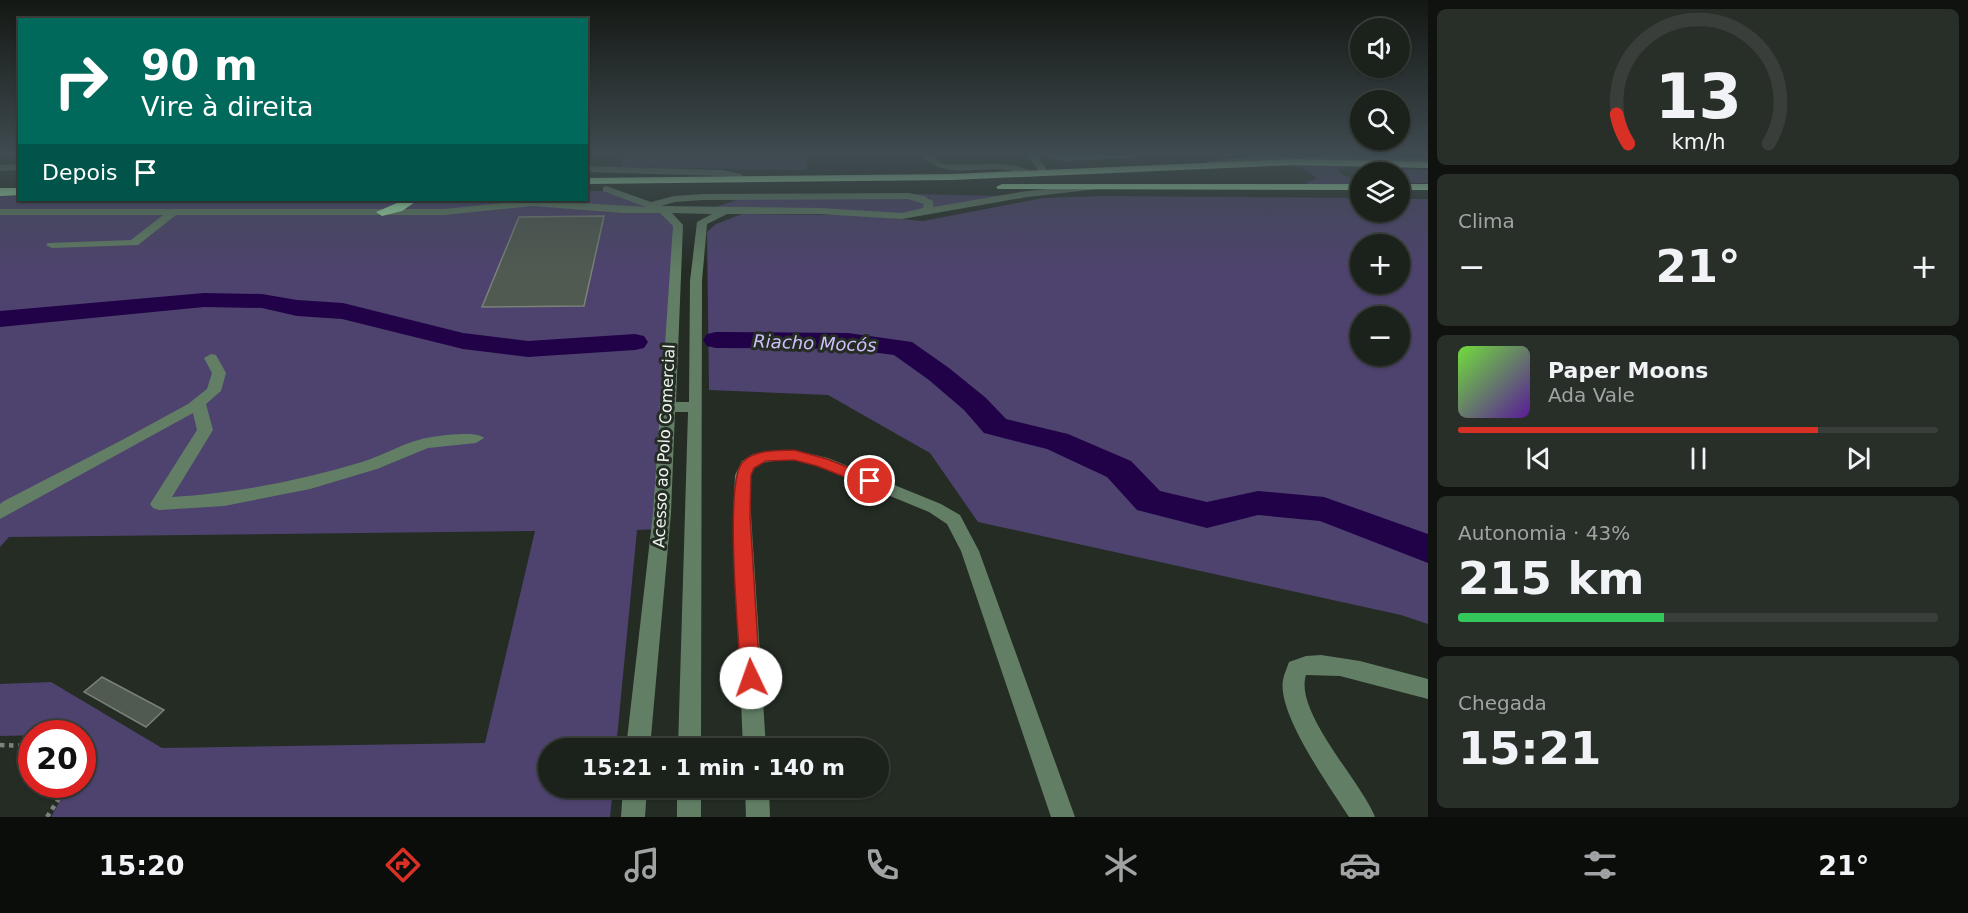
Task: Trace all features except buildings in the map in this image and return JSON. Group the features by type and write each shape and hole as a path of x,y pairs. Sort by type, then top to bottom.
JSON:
{"highway":[{"path":"382,212 398,208 410,201"}],"street":[{"path":"616,193 653,208 679,198 908,196 929,202 928,210 922,214"},
{"path":"0,212 445,212 533,203 616,209 653,208 902,216 1038,193"},
{"name":"Acesso ao Polo Comercial","path":"639,738 662,513 666,407 678,225 653,208"},
{"name":"Acesso ao Polo Comercial","path":"690,738 696,281 699,234 702,222 707,218 734,210"},
{"path":"52,245 134,243 173,212"},
{"path":"0,513 10,505 130,443 198,403 214,391 219,373 211,358"},
{"path":"198,403 205,430 159,504 224,500 299,485 371,465 425,443 476,438"},
{"path":"666,407 696,407"},
{"path":"753,738 742,515 743,475 748,465 759,458 794,455 822,462 925,503 956,523 970,551 1063,817"},
{"path":"1363,817 1308,730 1296,705 1293,681 1297,669 1308,664 1330,665 1428,689"},
{"path":"633,817 634,798"},
{"path":"689,798 689,817"},
{"path":"757,798 758,817"}],"path":[{"path":"0,745 18,746"},
{"path":"47,817 58,798"}],"shaded area":[{"path":"0,193 18,193 18,201 588,201 588,193 612,193 652,206 675,226 659,529 637,530 617,738 538,738 538,798 612,798 610,817 51,817 62,798 96,798 96,720 18,720 18,736 0,736 0,684 51,682 162,748 485,743 535,531 9,537 0,547"},
{"path":"910,194 1006,196 934,210 930,198"},
{"path":"1102,196 1350,198 1350,222 1410,222 1410,199 1428,199 1428,624 1401,615 978,522 930,453 828,395 709,390 707,232 716,224 742,214 857,215 923,221 1043,198"},
{"path":"745,197 912,198 922,200 927,208 907,214 713,208"}],"waterway":[{"path":"0,319 204,300 262,301 297,308 343,311 463,341 528,349 635,342"},
{"name":"Riacho Mocós","path":"716,340 848,341 902,348 939,374 975,404 995,426 1057,441 1119,469 1149,501 1207,515 1258,503 1324,509 1428,549"}],"route":[{"path":"751,678 742,515 743,475 748,465 763,457 794,455 822,462 870,481"}]}
